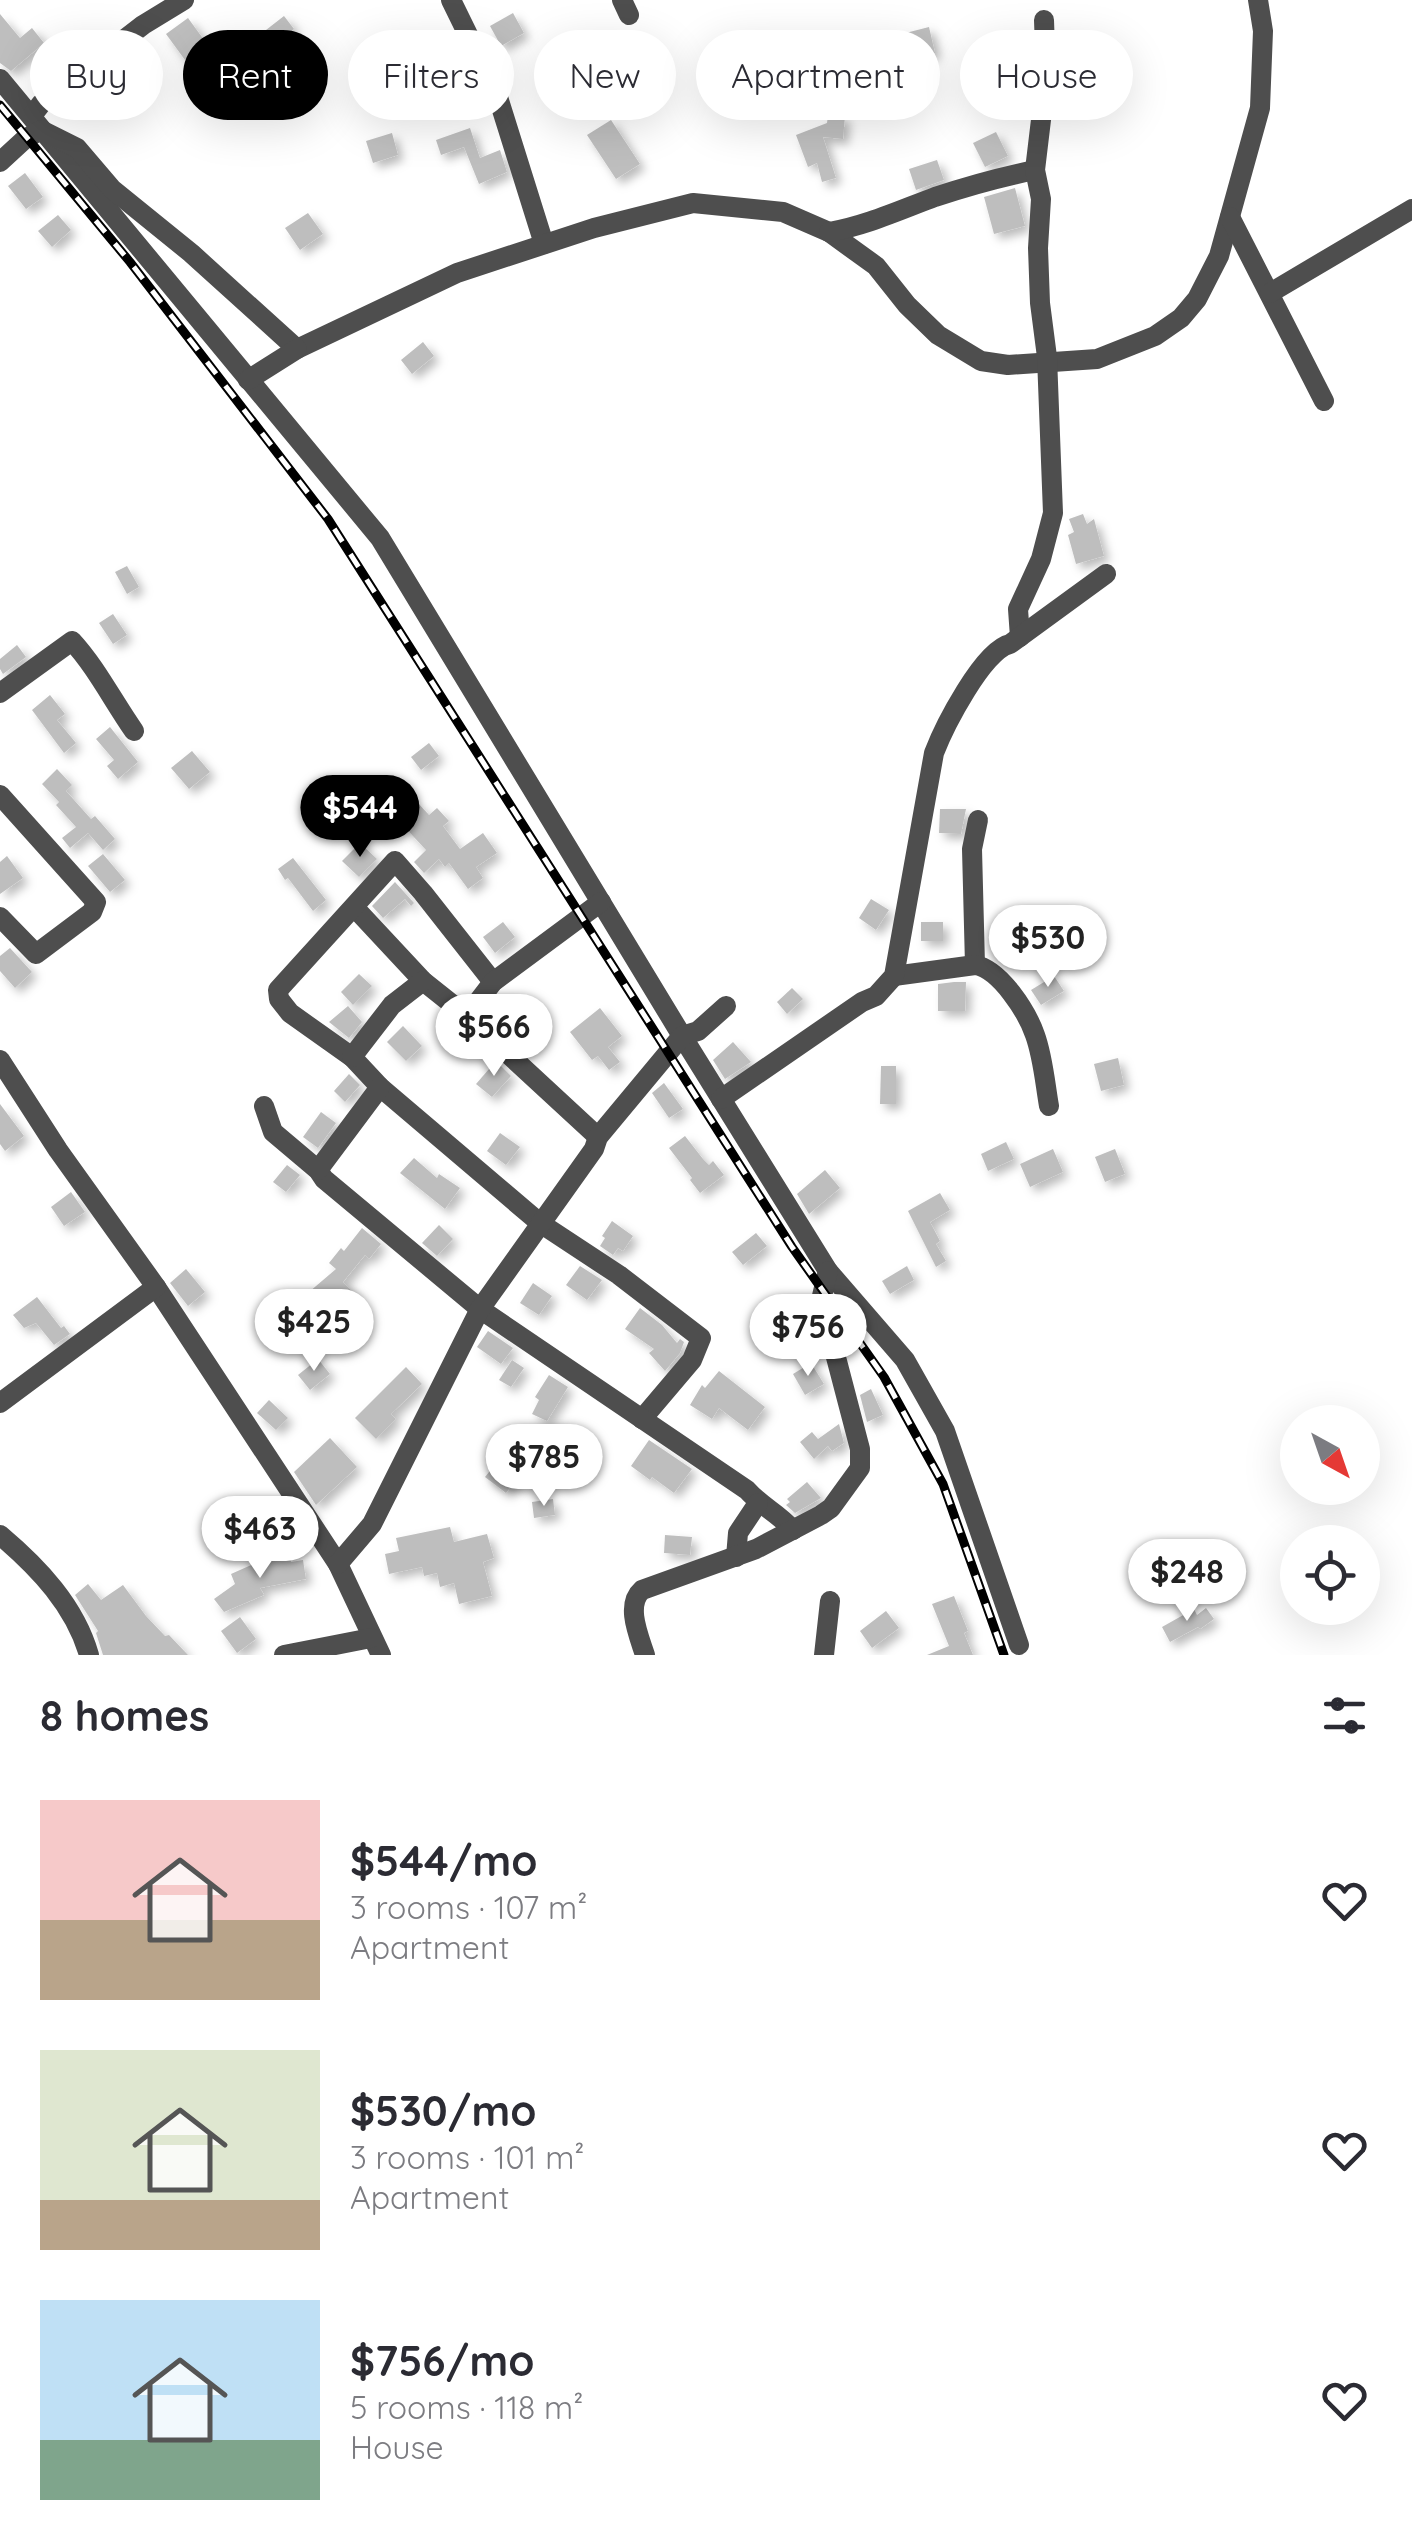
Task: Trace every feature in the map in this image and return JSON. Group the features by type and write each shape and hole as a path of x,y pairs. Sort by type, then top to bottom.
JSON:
{"street":[{"path":"0,162 26,140 38,122 41,104 143,25 184,0"},
{"path":"451,0 497,94 544,244"},
{"path":"248,380 297,350 456,274 594,228 693,203 783,212 829,232 876,266 938,336 981,361 1008,365 1098,359 1156,336 1181,318 1197,299 1218,256 1260,108 1263,31 1258,0"},
{"path":"1020,636 1018,608 1041,559 1052,512 1038,248 1041,199 1035,170 1046,78 1044,20"},
{"path":"0,80 380,538 828,1271 905,1360 946,1431 1019,1645"},
{"path":"38,122 76,148 112,189 191,253 297,350"},
{"path":"829,232 1003,176 1035,170"},
{"path":"1270,293 1412,209"},
{"path":"1230,217 1324,401"},
{"path":"148,258 150,220"},
{"path":"721,1100 876,996 894,976 934,753 942,733 971,682 1002,646 1106,574"},
{"path":"0,693 72,641 88,658 134,731"},
{"path":"0,795 96,902 92,912 36,954 4,928"},
{"path":"975,965 972,849 978,820"},
{"path":"493,982 395,861 278,990 279,999 290,1014 352,1057 380,1087 540,1223 619,1274 701,1338 692,1360 642,1419"},
{"path":"467,1016 493,982 600,902"},
{"path":"354,907 423,981 467,1016 598,1138"},
{"path":"894,976 975,965 987,967 1010,990 1035,1034 1049,1106"},
{"path":"352,1057 392,1005 423,981"},
{"path":"338,1564 372,1524 480,1308 598,1138 682,1036 698,1030 726,1006"},
{"path":"0,1060 58,1150 156,1287 338,1564 376,1647 284,1655"},
{"path":"318,1170 380,1087"},
{"path":"264,1106 273,1132 480,1308 747,1490 758,1504 778,1513 793,1530"},
{"path":"645,1655 635,1618 636,1595 793,1530 831,1508 860,1468 860,1448 821,1300 828,1271"},
{"path":"0,1403 156,1287"},
{"path":"736,1556 738,1533 758,1504"},
{"path":"0,1535 59,1594 82,1629 89,1655"},
{"path":"824,1655 830,1601"}],"building":[{"path":"513,13 524,33 514,39 514,30 492,30 490,26"},
{"path":"0,14 20,38 32,28 34,30 30,30 30,55 11,71 0,63"},
{"path":"284,16 294,29 293,30 266,30"},
{"path":"188,18 197,30 183,30 183,57 166,34"},
{"path":"611,120 640,164 616,179 587,135"},
{"path":"845,120 843,139 823,137 836,178 822,182 817,163 808,167 796,135"},
{"path":"470,128 480,158 500,150 507,172 479,184 464,147 441,155 436,140"},
{"path":"996,132 1008,156 985,167 973,143"},
{"path":"392,133 398,155 373,163 366,141"},
{"path":"937,160 944,180 916,190 909,169"},
{"path":"25,173 43,197 26,209 8,186"},
{"path":"1015,188 1025,226 994,234 984,197"},
{"path":"308,213 323,234 300,250 285,228"},
{"path":"58,215 71,230 52,247 38,231"},
{"path":"423,342 434,356 412,374 401,360"},
{"path":"1083,514 1087,524 1094,519 1104,556 1076,564 1068,535 1074,532 1069,519"},
{"path":"127,566 139,587 127,594 115,572"},
{"path":"113,614 127,635 113,644 99,623"},
{"path":"17,645 26,657 3,674 0,659"},
{"path":"50,695 65,714 57,720 76,743 64,753 32,710"},
{"path":"110,727 138,762 118,779 107,766 114,760 96,739"},
{"path":"429,743 439,756 421,770 411,757"},
{"path":"192,751 210,772 189,789 171,768"},
{"path":"57,769 72,785 66,791 115,839 103,850 88,833 70,848 62,838 76,827 42,784"},
{"path":"418,803 429,815 437,808 449,821 443,826 460,849 483,833 497,853 476,867 483,878 468,889 449,863 445,867 439,859 424,873 414,862 426,850 399,821"},
{"path":"940,809 966,809 961,834 939,833"},
{"path":"360,843 377,859 359,877 342,861"},
{"path":"103,854 125,880 110,892 88,866"},
{"path":"7,856 23,878 0,894 0,862"},
{"path":"293,858 326,900 313,911 278,869"},
{"path":"395,882 414,903 411,906 405,899 383,918 372,906"},
{"path":"871,899 889,910 876,930 859,918"},
{"path":"503,922 515,937 495,953 483,937"},
{"path":"921,922 943,922 943,941 921,941"},
{"path":"10,948 32,972 15,988 0,971 0,956"},
{"path":"359,974 372,986 353,1005 341,992"},
{"path":"1054,976 1064,991 1041,1005 1031,990"},
{"path":"966,982 965,1011 938,1011 938,984"},
{"path":"792,988 803,999 787,1014 777,1002"},
{"path":"520,1002 537,1019 520,1036 503,1019"},
{"path":"348,1006 362,1022 349,1038 329,1022"},
{"path":"600,1008 622,1036 608,1047 620,1062 609,1070 598,1056 592,1060 570,1032"},
{"path":"403,1026 422,1046 406,1061 387,1042"},
{"path":"733,1042 751,1062 725,1079 713,1060"},
{"path":"1118,1058 1124,1085 1101,1091 1094,1064"},
{"path":"496,1061 511,1076 492,1097 476,1084"},
{"path":"881,1066 896,1066 896,1104 880,1104"},
{"path":"349,1074 360,1085 345,1102 334,1091"},
{"path":"664,1083 683,1109 669,1118 652,1093"},
{"path":"0,1104 24,1136 5,1151 0,1144"},
{"path":"321,1112 336,1123 318,1148 303,1137"},
{"path":"500,1133 520,1147 506,1165 487,1151"},
{"path":"685,1136 709,1165 713,1161 724,1175 700,1193 669,1148"},
{"path":"1006,1142 1014,1159 988,1171 981,1154"},
{"path":"1053,1149 1063,1172 1030,1187 1020,1164"},
{"path":"1115,1149 1125,1174 1105,1182 1095,1157"},
{"path":"414,1158 437,1178 439,1174 460,1188 445,1209 400,1173"},
{"path":"287,1165 300,1175 286,1192 273,1182"},
{"path":"825,1170 840,1188 809,1214 797,1194"},
{"path":"71,1192 85,1212 64,1226 51,1207"},
{"path":"940,1193 950,1210 930,1222 946,1261 936,1267 908,1211"},
{"path":"612,1221 633,1236 623,1251 618,1248 613,1255 600,1246"},
{"path":"439,1225 453,1239 437,1256 422,1243"},
{"path":"362,1228 381,1244 369,1259 365,1255 343,1282 355,1294 329,1318 331,1321 319,1329 317,1325 301,1338 282,1315 336,1269 329,1263"},
{"path":"756,1233 767,1246 743,1265 732,1252"},
{"path":"580,1266 602,1280 587,1300 566,1285"},
{"path":"907,1266 914,1280 890,1294 882,1281"},
{"path":"186,1269 205,1292 188,1306 170,1283"},
{"path":"533,1283 552,1296 539,1315 520,1303"},
{"path":"37,1297 70,1334 54,1345 36,1323 24,1328 13,1315"},
{"path":"640,1308 677,1343 680,1339 684,1342 665,1371 649,1353 654,1349 625,1329"},
{"path":"488,1331 513,1348 501,1364 477,1347"},
{"path":"318,1359 330,1374 310,1390 298,1375"},
{"path":"512,1360 524,1368 511,1387 499,1380"},
{"path":"811,1363 824,1384 805,1395 793,1374"},
{"path":"406,1367 422,1384 391,1414 396,1419 376,1439 355,1418"},
{"path":"719,1371 765,1407 748,1430 719,1408 712,1419 690,1405 702,1385 705,1388"},
{"path":"549,1375 568,1387 547,1421 532,1414 539,1400 535,1397"},
{"path":"871,1389 883,1415 867,1422 860,1395"},
{"path":"269,1400 288,1418 276,1430 257,1413"},
{"path":"839,1424 844,1443 832,1451 828,1446 814,1459 800,1442 812,1432 818,1439"},
{"path":"558,1428 579,1439 570,1458 548,1446"},
{"path":"330,1438 357,1467 316,1505 294,1472"},
{"path":"649,1440 692,1469 674,1493 631,1466"},
{"path":"506,1451 526,1466 506,1493 485,1477"},
{"path":"807,1482 821,1498 795,1513 786,1505 790,1502 787,1499"},
{"path":"553,1499 555,1515 534,1518 532,1502"},
{"path":"450,1527 454,1542 487,1534 494,1558 483,1562 492,1596 459,1604 454,1583 440,1587 437,1573 424,1576 422,1567 389,1574 385,1554 399,1551 396,1538"},
{"path":"665,1535 692,1537 690,1555 664,1553"},
{"path":"290,1557 291,1562 303,1560 306,1579 260,1588 264,1595 224,1612 214,1599 235,1584 231,1574 258,1562"},
{"path":"88,1584 101,1600 123,1585 146,1616 188,1655 103,1655 98,1631 75,1595"},
{"path":"954,1596 973,1655 927,1655 949,1646 932,1604"},
{"path":"1206,1608 1214,1619 1170,1642 1162,1627 1194,1609 1197,1615"},
{"path":"886,1611 899,1628 872,1648 860,1631"},
{"path":"240,1617 256,1639 237,1653 221,1631"}],"railway":[{"path":"0,105 130,262 328,519 792,1247 884,1377 943,1484 1004,1655"}]}
